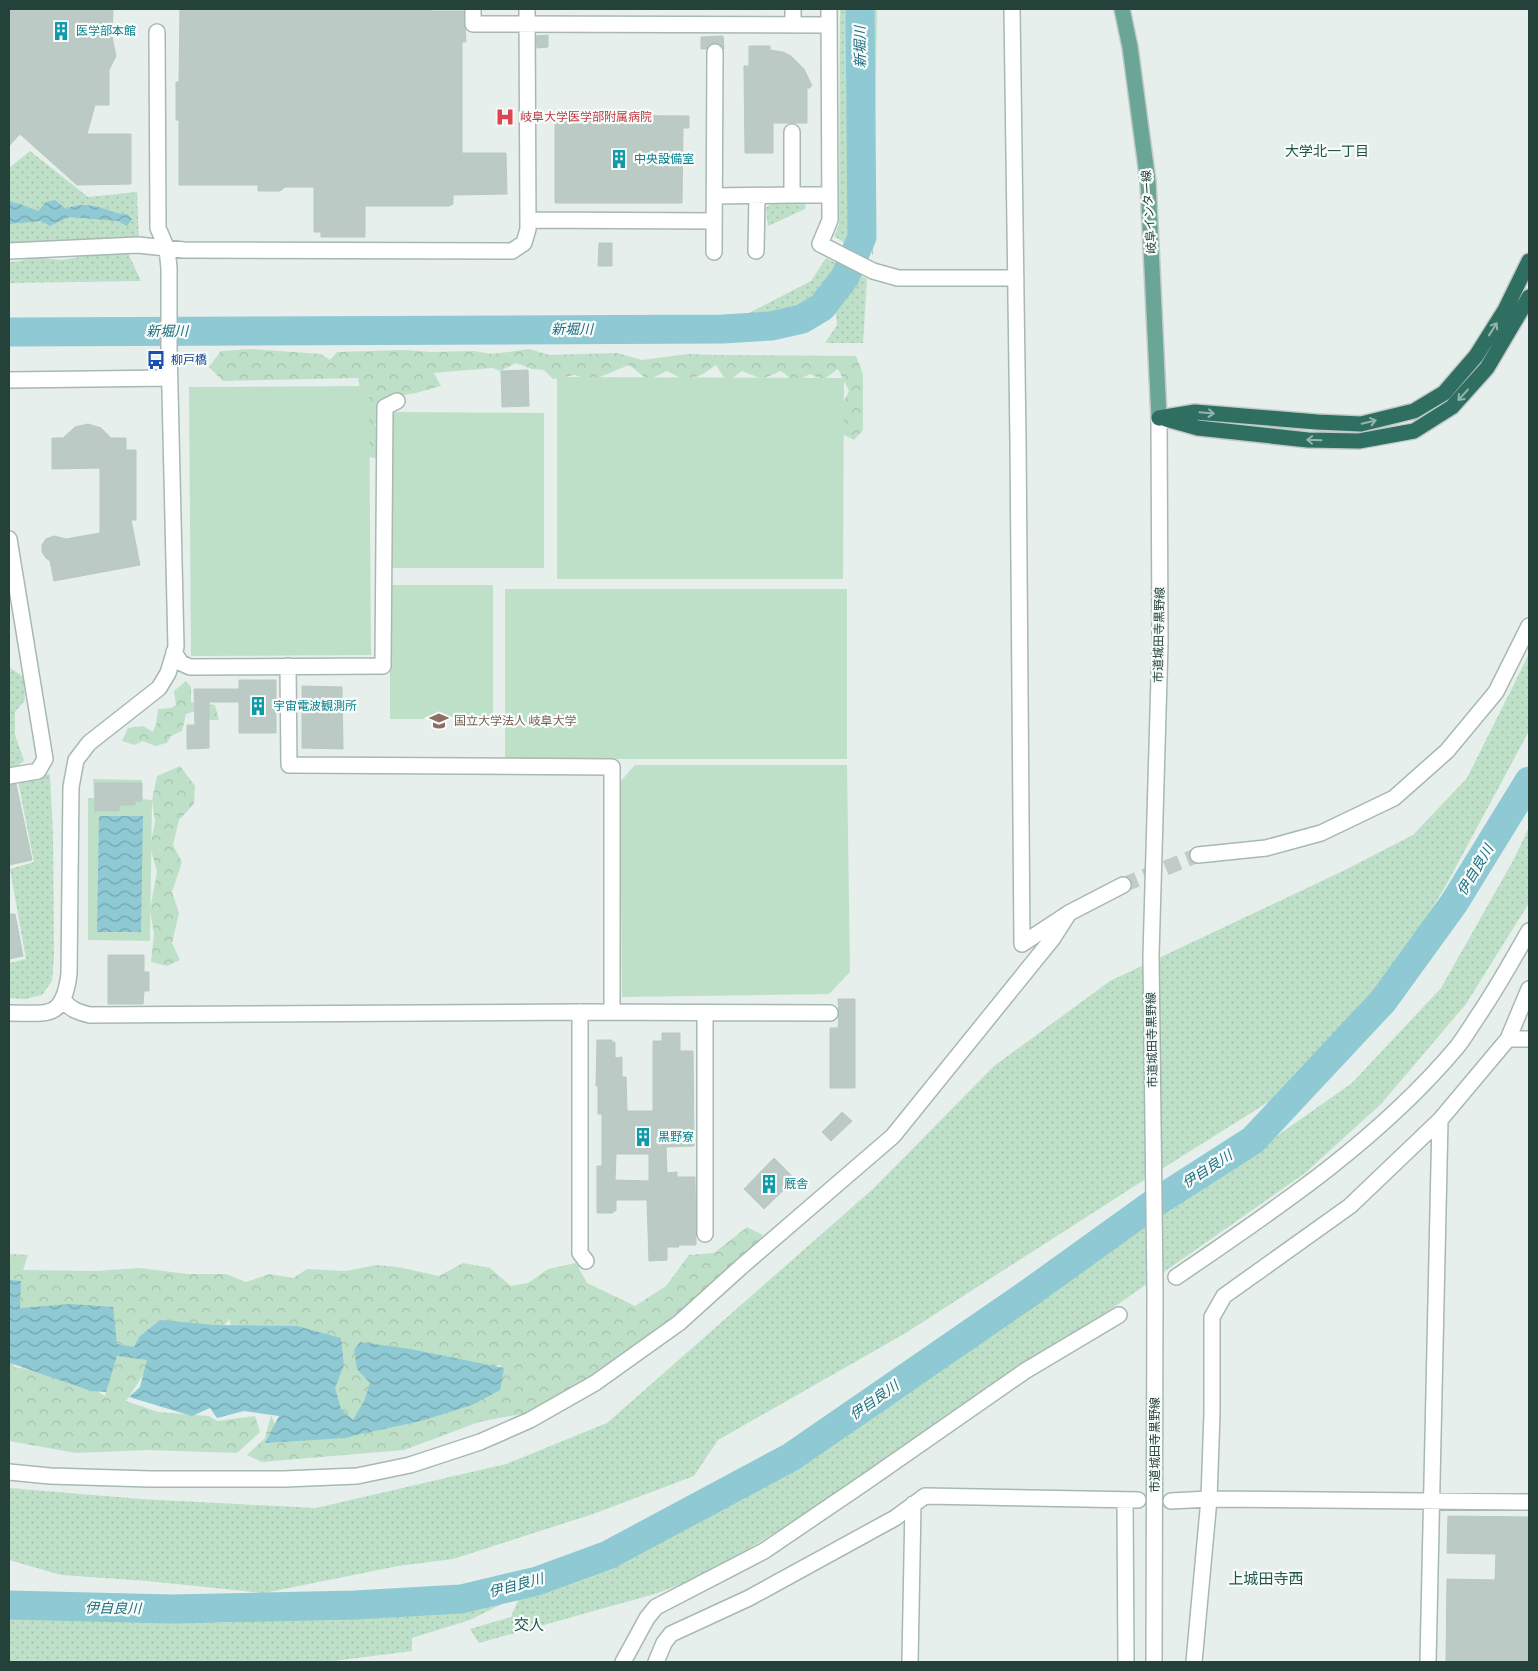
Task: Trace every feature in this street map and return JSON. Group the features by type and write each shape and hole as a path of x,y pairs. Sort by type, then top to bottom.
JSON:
{"highway":[{"path":"1159,418 1195,412 1361,424 1414,411 1444,393 1476,356 1505,310 1529,261"},
{"path":"1159,418 1198,428 1308,440 1359,441 1414,431 1452,407 1487,368 1529,297"}],"main road":[{"name":"岐阜インター線","path":"1122,9 1130,47 1148,182 1159,418"}],"street":[{"path":"473,9 473,24 527,16 714,30 793,25 829,25"},
{"path":"793,9 793,25"},
{"path":"829,9 830,220 820,244 873,271 898,278 1016,278"},
{"path":"1012,9 1022,944 1069,913 1124,885"},
{"path":"9,251 138,245 167,249 512,251 524,243 528,230 527,16"},
{"path":"9,1013 47,1013 57,1008 63,1000 69,974 71,787 76,760 89,743 159,688 168,672 176,647 169,268 167,249 158,228 157,32"},
{"path":"714,252 715,52"},
{"path":"792,132 792,195"},
{"path":"714,196 830,195"},
{"path":"756,251 758,196"},
{"path":"528,220 714,221"},
{"path":"9,380 170,378"},
{"path":"174,652 181,663 190,667 383,666 385,407 397,401"},
{"name":"市道城田寺黒野線","path":"1154,1662 1155,1290 1151,956 1160,643 1159,418"},
{"path":"9,539 45,759 38,771 9,776"},
{"path":"1198,855 1266,848 1321,833 1394,798 1447,751 1496,692 1528,631"},
{"path":"288,666 289,766 612,766 612,1012"},
{"path":"9,1472 50,1476 150,1479 284,1479 357,1476 410,1466 480,1442 530,1420 595,1383 679,1323 893,1136 1053,938 1069,913"},
{"path":"1176,1276 1269,1214 1404,1104 1458,1046 1499,986 1529,931"},
{"path":"1194,1662 1209,1499 1212,1413 1212,1317 1224,1296 1350,1206 1440,1120 1508,1039 1529,989"},
{"path":"63,1000 70,1009 90,1015 830,1012"},
{"path":"580,1012 580,1253 586,1261"},
{"path":"705,1012 706,1234"},
{"path":"1508,1039 1529,1039"},
{"path":"1428,1662 1440,1120"},
{"path":"623,1662 647,1618 656,1607 764,1551 867,1482 1025,1371 1119,1315"},
{"path":"656,1662 664,1643 671,1634 749,1598 895,1518 925,1496 1132,1500 1126,1662"},
{"path":"1171,1500 1529,1502"},
{"path":"910,1662 913,1504"}],"green space":[{"path":"840,9 855,9 857,235 851,247 834,236 839,225"},
{"path":"866,9 877,9 873,257 867,233"},
{"path":"30,151 88,197 137,192 139,240 9,247 9,168"},
{"path":"806,201 805,209 768,226 766,208 773,202"},
{"path":"128,253 141,281 9,283 9,262 34,257 61,260 97,254"},
{"path":"826,258 867,279 863,343 825,343 837,325 836,314 799,308 751,327 745,315 811,281"},
{"path":"252,349 321,354 330,360 337,352 404,350 431,352 474,351 492,354 530,349 549,355 617,353 642,360 688,354 856,356 863,374 863,430 854,440 840,433 839,410 849,391 838,369 823,380 810,374 795,382 781,371 762,379 742,371 727,382 716,365 703,374 686,381 667,371 648,380 629,365 590,381 575,375 553,379 544,370 532,369 516,363 500,371 493,368 434,373 441,386 416,393 381,399 385,404 375,425 383,438 378,459 365,456 363,405 358,378 223,381 209,367 221,351"},
{"path":"557,377 844,378 843,579 557,579"},
{"path":"369,386 371,655 191,656 189,387"},
{"path":"390,412 544,413 544,568 390,568"},
{"path":"390,585 493,585 493,719 390,719"},
{"path":"505,589 847,589 847,759 505,759"},
{"path":"1529,654 1529,731 1445,887 1392,974 1294,1086 904,1334 718,1440 694,1476 593,1514 453,1559 398,1566 264,1593 147,1581 61,1575 9,1560 9,1488 141,1499 316,1508 506,1464 607,1423 874,1188 994,1066 1110,981 1345,870 1413,835 1467,778"},
{"path":"9,667 24,677 25,700 15,712 15,735 24,760 17,767 9,768"},
{"path":"186,681 191,687 191,702 215,705 219,720 208,720 198,710 186,714 182,731 171,736 167,743 155,746 143,741 134,745 122,741 128,728 143,726 153,732 158,709 171,708 176,705 174,691"},
{"path":"635,765 847,765 850,972 829,994 622,997 620,782"},
{"path":"180,766 195,786 194,804 179,820 173,845 182,862 172,892 179,913 172,943 180,960 167,966 151,962 154,934 150,910 157,872 150,846 155,822 152,800 157,776"},
{"path":"50,774 53,836 54,957 52,981 42,995 25,999 9,998 9,963 26,959 10,869 34,862 18,781"},
{"path":"93,779 142,780 141,799 152,800 150,941 88,940 88,798 94,798"},
{"path":"1529,827 1529,903 1466,1004 1381,1104 1305,1173 1114,1307 864,1478 709,1573 658,1593 479,1643 470,1629 511,1617 521,1593 609,1564 702,1516 994,1327 1055,1282 1223,1174 1352,1083 1441,988 1514,859"},
{"path":"747,1227 763,1235 735,1267 708,1288 673,1324 570,1393 537,1411 479,1422 404,1450 262,1462 247,1455 265,1438 271,1415 278,1431 273,1442 361,1434 437,1411 466,1392 468,1400 483,1396 498,1386 501,1365 488,1367 479,1372 465,1365 445,1363 424,1355 410,1359 393,1360 382,1345 377,1349 367,1343 359,1354 374,1392 363,1416 346,1426 327,1387 340,1371 339,1340 311,1336 290,1339 275,1332 255,1341 231,1339 230,1319 212,1337 163,1327 143,1349 117,1347 110,1329 110,1314 14,1310 11,1298 11,1284 9,1285 9,1254 28,1255 23,1270 96,1271 139,1268 188,1274 226,1274 246,1282 270,1274 293,1278 307,1269 346,1271 376,1265 398,1267 439,1276 463,1263 490,1268 511,1286 528,1283 548,1269 576,1263 587,1283 635,1306 666,1286 689,1255 714,1253"},
{"path":"9,1350 14,1367 77,1378 105,1396 111,1359 132,1352 153,1360 126,1401 158,1412 209,1416 217,1421 255,1416 260,1432 237,1453 148,1450 76,1453 9,1441"},
{"path":"499,1596 510,1600 470,1620 412,1638 412,1651 326,1662 9,1662 9,1597 221,1623 422,1608"}],"water":[{"path":"55,200 66,209 76,205 92,206 120,214 127,214 132,219 127,226 118,221 69,217 50,226 41,221 9,224 9,201 38,211 46,202"},
{"path":"99,816 143,816 141,932 97,932"},
{"path":"9,1280 21,1281 20,1308 71,1304 113,1307 117,1344 134,1347 139,1337 160,1320 214,1325 297,1326 341,1338 344,1365 335,1388 341,1409 353,1420 364,1401 370,1383 357,1369 354,1350 360,1342 410,1349 504,1368 500,1390 472,1405 421,1421 345,1438 265,1443 279,1416 244,1411 217,1418 210,1408 192,1416 129,1397 140,1387 147,1360 117,1356 106,1392 91,1391 10,1363"}],"building":[{"path":"9,9 113,9 112,37 116,56 109,70 109,105 95,105 87,134 131,134 131,184 77,185 20,134 9,146"},
{"path":"180,9 431,9 431,11 464,11 466,42 462,42 462,153 506,153 507,194 453,195 453,204 449,206 365,206 365,237 321,237 321,232 314,232 314,187 285,187 280,191 258,191 258,185 179,185 179,120 176,120 176,82 179,82"},
{"path":"548,35 548,47 537,48 536,36"},
{"path":"723,36 724,49 720,44 715,43 710,44 706,49 701,49 701,37"},
{"path":"749,46 770,46 770,50 783,52 791,56 804,69 812,86 807,88 807,123 773,123 773,153 745,153 744,66 749,66"},
{"name":"中央設備室","path":"555,115 689,116 689,128 683,128 682,203 555,203"},
{"path":"599,243 612,243 612,266 598,266"},
{"path":"528,370 529,406 502,407 501,371"},
{"path":"88,424 101,428 111,438 126,438 126,450 136,450 136,520 131,520 140,565 54,581 50,561 42,552 42,545 46,539 54,536 66,539 100,533 100,468 52,469 52,438 63,438 75,427"},
{"path":"239,680 276,680 276,733 239,733 239,702 209,702 209,748 187,749 187,725 195,725 194,689 239,689"},
{"path":"302,686 342,687 343,749 302,748"},
{"path":"95,783 142,783 142,801 135,801 135,805 119,805 119,811 95,811"},
{"path":"16,784 32,860 9,865 9,785"},
{"path":"9,914 15,914 23,956 9,959"},
{"path":"108,955 144,955 144,972 149,972 149,991 144,991 143,1004 108,1004"},
{"path":"838,999 855,999 855,1088 830,1088 830,1028 838,1028"},
{"path":"662,1033 680,1033 680,1051 693,1051 694,1146 666,1147 667,1173 677,1172 677,1177 695,1177 696,1245 667,1247 667,1260 649,1261 647,1200 616,1200 616,1211 613,1211 613,1213 597,1213 597,1166 602,1166 602,1114 598,1114 598,1086 596,1086 597,1040 612,1040 612,1042 615,1042 615,1058 622,1057 622,1077 626,1077 627,1111 653,1111 653,1041 662,1041","holes":["616,1154 649,1154 649,1181 615,1180"]},
{"path":"842,1112 852,1121 831,1141 822,1132"},
{"name":"厩舎","path":"774,1158 795,1179 764,1209 744,1189"},
{"path":"1448,1516 1529,1517 1529,1662 1446,1662 1447,1579 1495,1580 1496,1554 1447,1553"}],"waterway":[{"name":"新堀川","path":"9,332 723,329 771,326 802,319 822,307 845,277 862,237 860,9"},
{"name":"伊自良川","path":"9,1605 172,1609 355,1605 461,1599 537,1581 608,1555 791,1457 1029,1293 1150,1206 1253,1140 1383,1001 1454,903 1529,781"}],"tunnel":[{"path":"1123,885 1198,855"}],"place":[{"name":"医学部本館","path":"61,31"},
{"name":"岐阜大学医学部附属病院","path":"505,117"},
{"name":"中央設備室","path":"619,159"},
{"name":"柳戸橋","path":"156,360"},
{"name":"宇宙電波観測所","path":"258,706"},
{"name":"国立大学法人 岐阜大学","path":"439,721"},
{"name":"黒野寮","path":"643,1137"},
{"name":"厩舎","path":"769,1184"}],"district":[{"name":"大学北一丁目","path":"1327,151"},
{"name":"上城田寺西","path":"1266,1579"},
{"name":"交人","path":"529,1625"}]}
